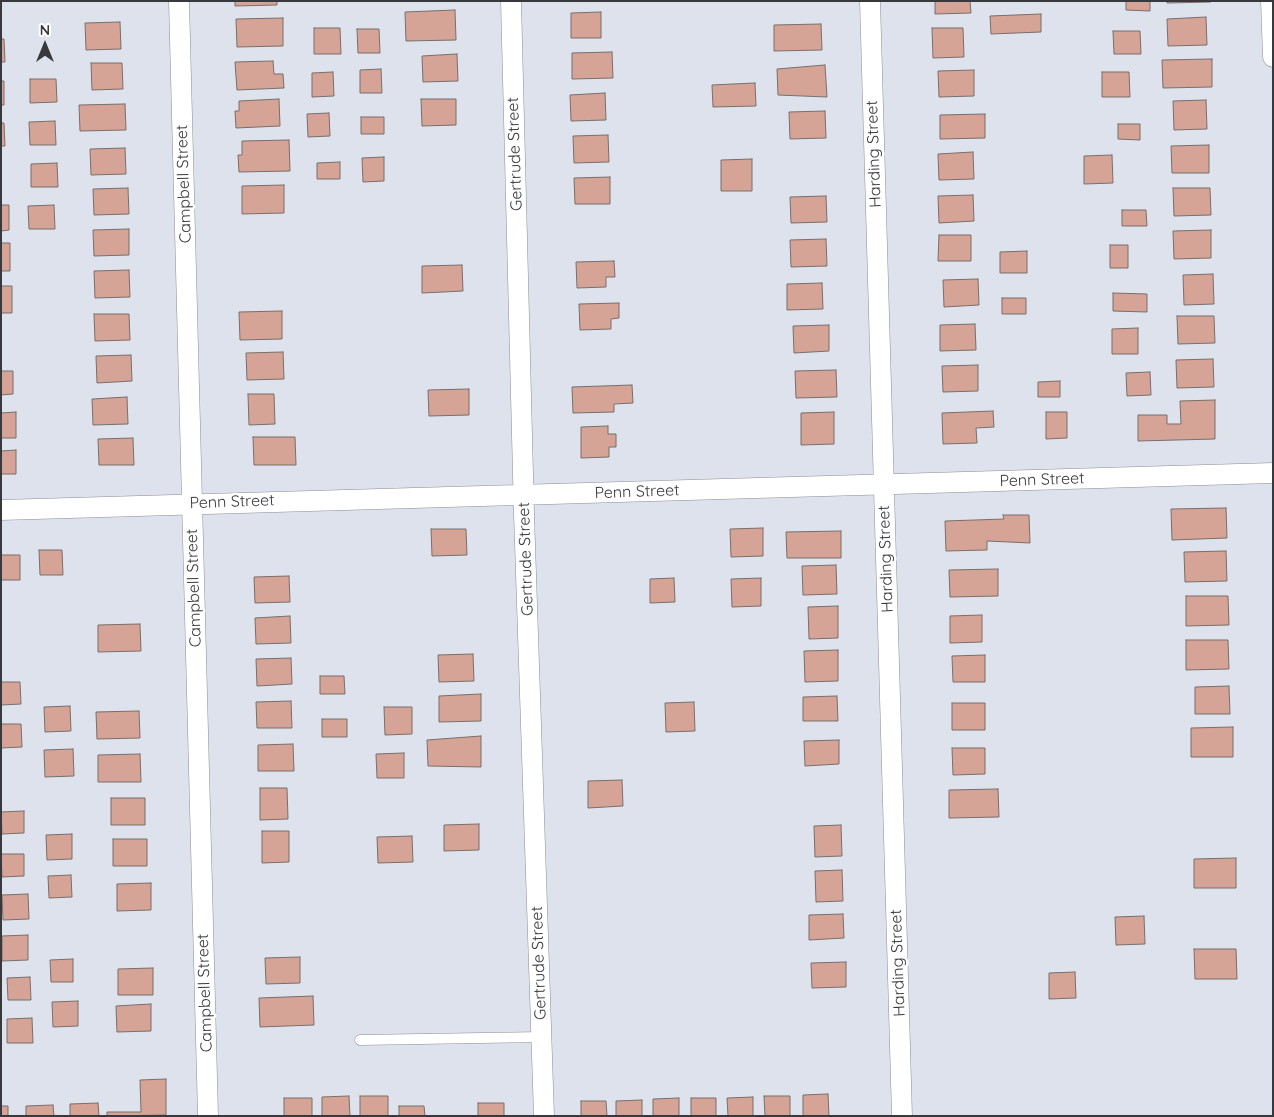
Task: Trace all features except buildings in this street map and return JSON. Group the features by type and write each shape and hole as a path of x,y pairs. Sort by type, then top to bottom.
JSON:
{"street":[{"name":"Campbell Street","path":"178,1 192,477 190,504 208,1116"},
{"name":"Gertrude Street","path":"511,1 524,496 544,1116"},
{"name":"Harding Street","path":"870,1 902,1116"},
{"path":"1271,1 1273,57"},
{"name":"Penn Street","path":"1,510 883,486 1273,473"}],"lane":[{"path":"360,1040 542,1037"}]}
